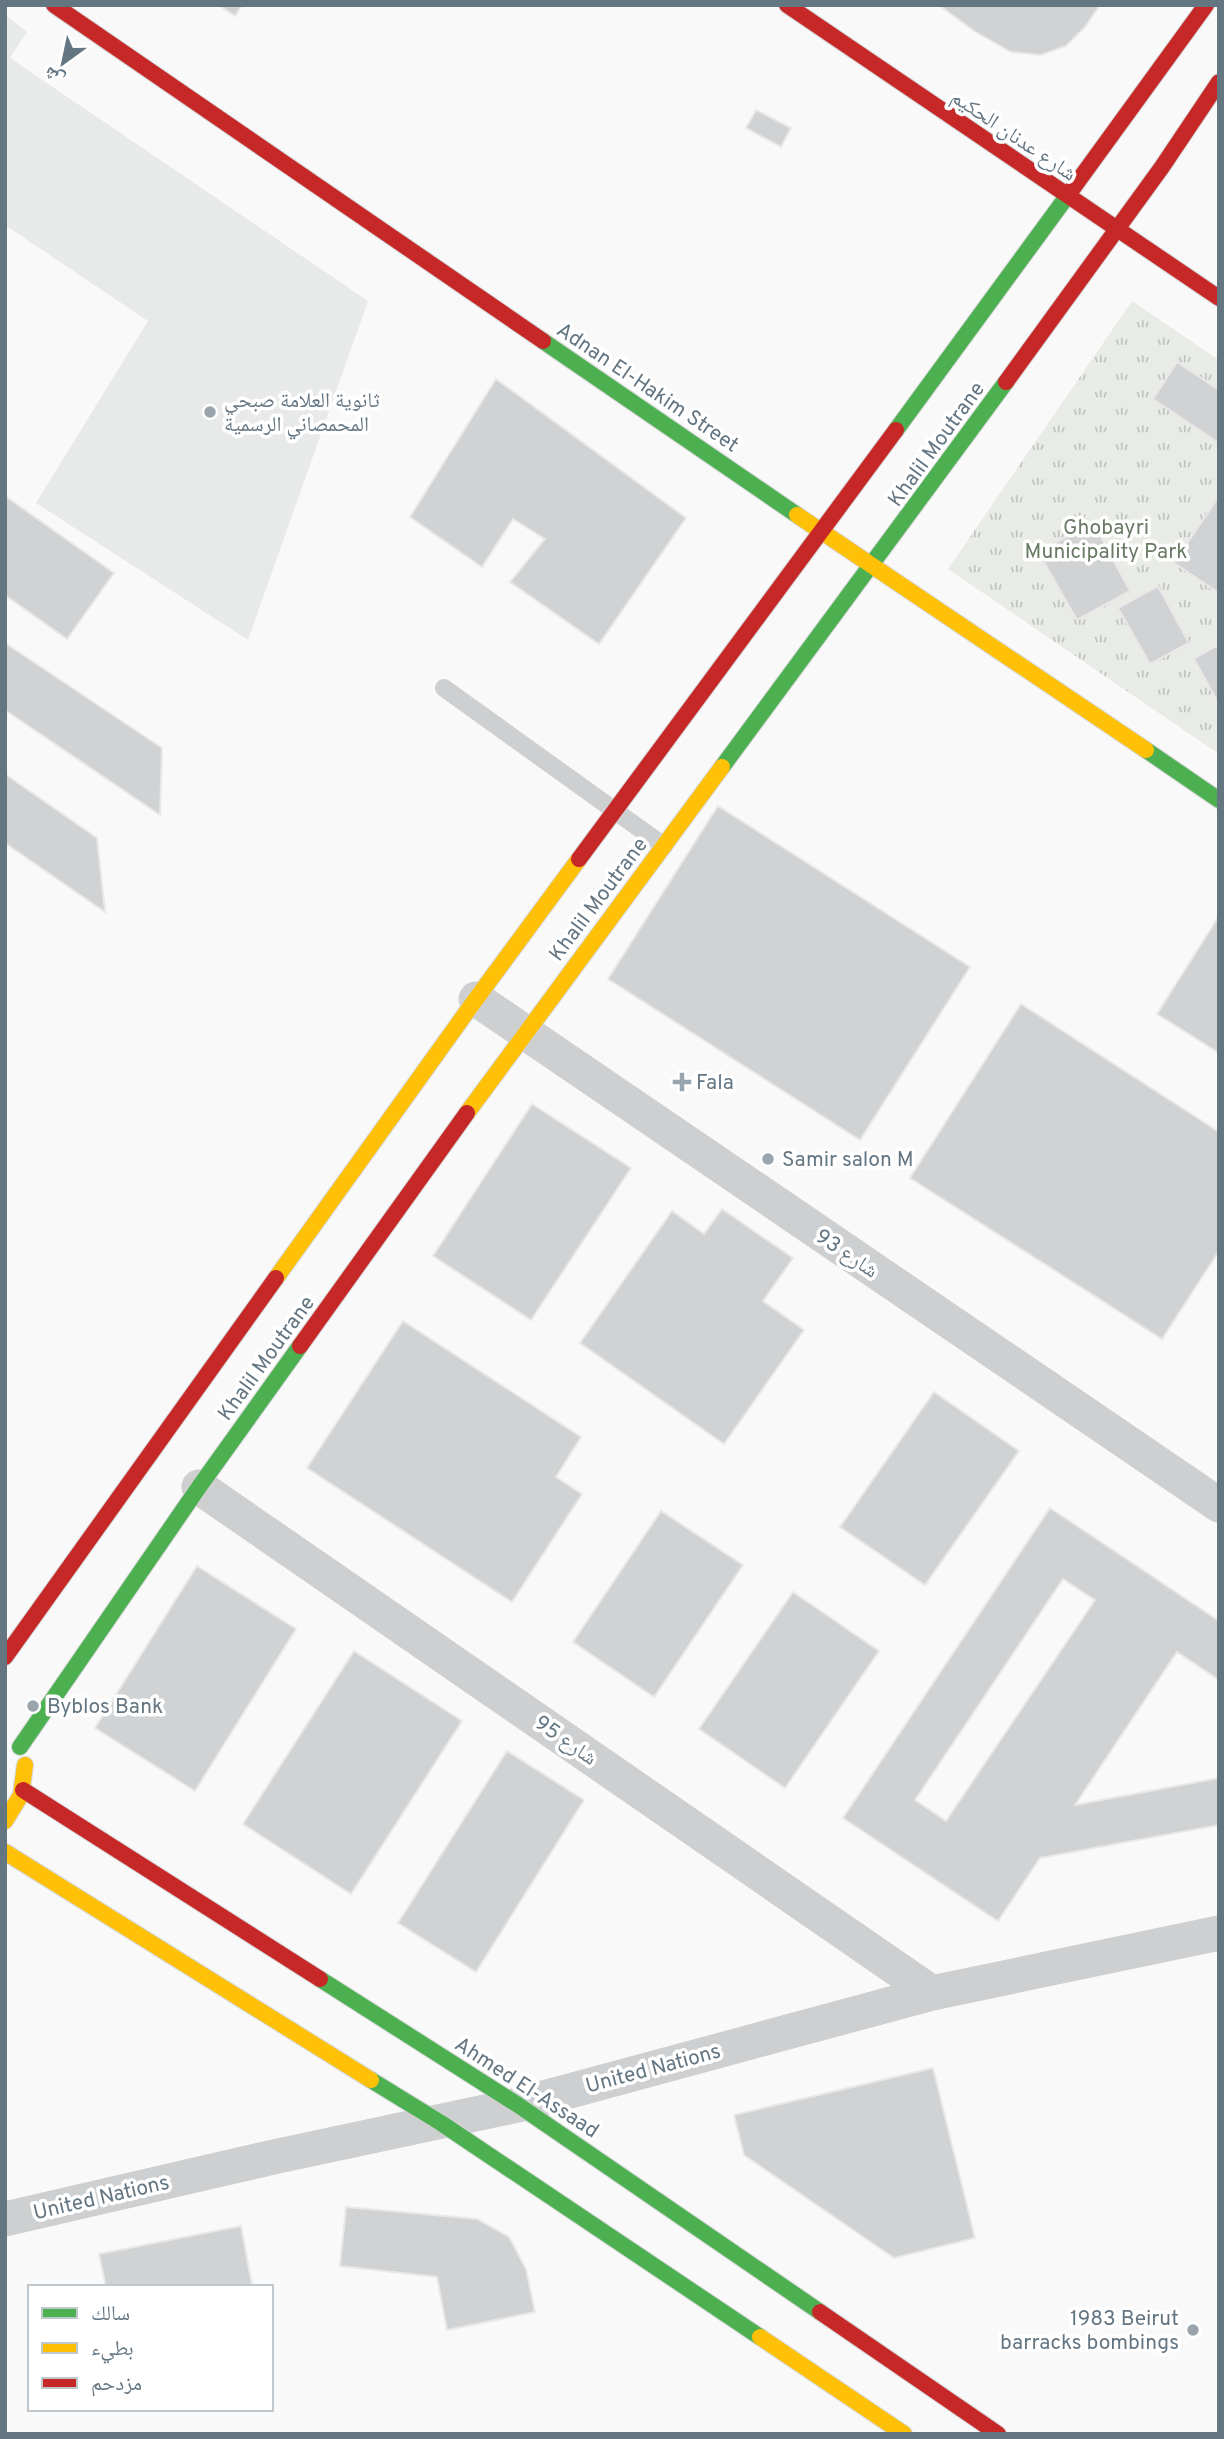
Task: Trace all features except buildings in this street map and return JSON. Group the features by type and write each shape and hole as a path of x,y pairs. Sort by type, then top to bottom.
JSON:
{"street":[{"name":"Adnan El-Hakim Street","path":"54,5 872,567 1219,800"},
{"name":"شارع عدنان الحكيم","path":"787,5 1219,299"},
{"name":"Khalil Moutrane","path":"5,1657 476,999 822,532 1206,5"},
{"name":"Khalil Moutrane","path":"20,1746 199,1487 523,1034 872,567 1117,230 1219,82"},
{"name":"شارع 93","path":"476,999 523,1034 1219,1505"},
{"name":"شارع 95","path":"199,1487 932,1993"},
{"path":"5,1821 18,1805 26,1775 20,1746 11,1732"},
{"name":"Ahmed El-Assaad","path":"23,1790 518,2105 999,2434"},
{"path":"5,1852 440,2123 904,2434"},
{"name":"United Nations","path":"5,2219 278,2156 518,2105 932,1993 1219,1933"}],"lane":[{"path":"444,688 664,846"}],"shaded area":[{"name":"ثانوية العلامة صبحي المحمصاني الرسمية","path":"5,15 27,32 10,58 368,301 248,640 36,503 148,321 5,225"}],"green space":[{"name":"Ghobayri Municipality Park","path":"1132,301 1219,360 1219,754 948,569"}],"traffic: fast":[{"path":"896,430 1068,195"},
{"path":"543,341 797,515"},
{"path":"722,767 1006,382"},
{"path":"1146,750 1219,800"},
{"path":"20,1747 300,1346"},
{"path":"320,1979 518,2105 820,2312"},
{"path":"371,2080 441,2123 760,2337"}],"traffic: slow":[{"path":"797,515 1146,750"},
{"path":"467,1113 722,767"},
{"path":"276,1278 579,859"},
{"path":"5,1821 21,1795 25,1765"},
{"path":"5,1852 371,2080"},
{"path":"760,2337 904,2434"}],"traffic: jam":[{"path":"54,5 543,341"},
{"path":"787,5 1219,298"},
{"path":"1068,195 1206,5"},
{"path":"1006,382 1162,167 1219,82"},
{"path":"579,859 896,430"},
{"path":"300,1346 467,1113"},
{"path":"5,1657 276,1278"},
{"path":"23,1790 320,1979"},
{"path":"820,2312 998,2434"}],"place":[{"name":"ثانوية العلامة صبحي المحمصاني الرسمية","path":"210,412"},
{"name":"Fala","path":"682,1082"},
{"name":"Samir salon M","path":"768,1159"},
{"name":"Byblos Bank","path":"33,1706"},
{"name":"1983 Beirut barracks bombings","path":"1193,2330"}]}
